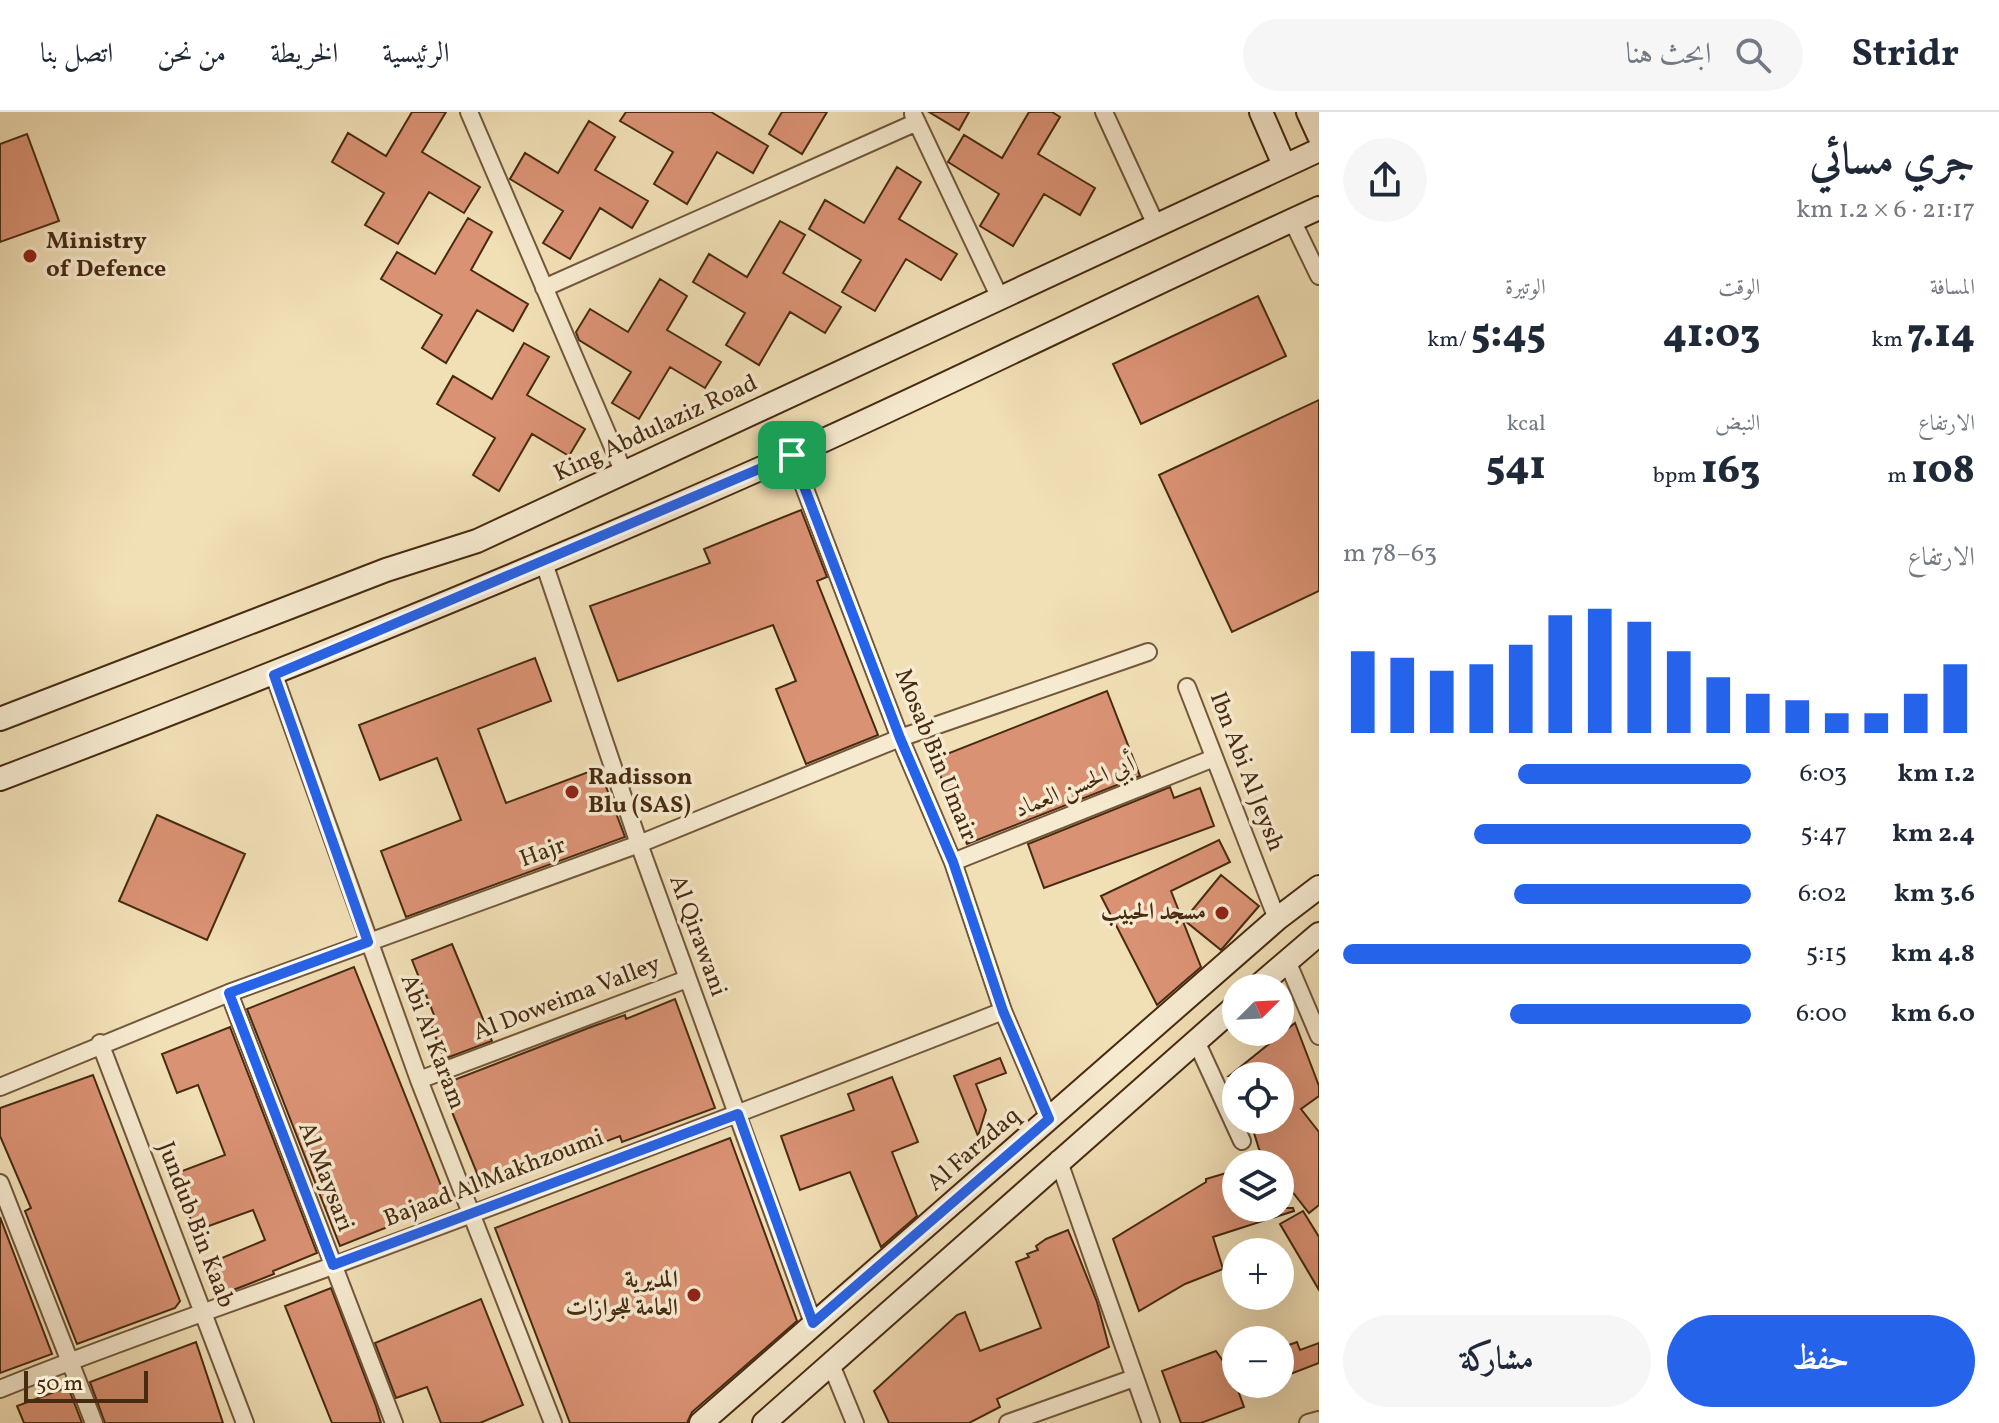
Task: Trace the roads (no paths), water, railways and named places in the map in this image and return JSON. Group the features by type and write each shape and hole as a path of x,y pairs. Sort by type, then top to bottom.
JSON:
{"main road":[{"path":"1261,112 1284,165"},
{"path":"1308,112 1319,136"},
{"name":"King Abdulaziz Road","path":"0,719 386,570 477,541 1319,150"},
{"path":"0,779 274,675 544,563 792,455 1319,208"},
{"name":"Al Farzdaq","path":"701,1423 1277,919 1319,887"},
{"path":"1272,974 1319,934"},
{"path":"764,1423 1058,1159 1222,1018"}],"street":[{"path":"469,112 624,473"},
{"path":"1104,112 1156,225"},
{"path":"544,288 914,117 1000,298"},
{"path":"1292,220 1319,276"},
{"name":"Mosab Bin Umair","path":"792,455 900,738 953,862 1003,1011 1049,1119"},
{"name":"Al Qirawani","path":"544,563 639,844 813,1323"},
{"name":"Hajr","path":"0,1087 100,1043 639,844 900,738 1148,652"},
{"name":"Abi Al Karam","path":"274,675 419,1080 553,1423"},
{"name":"Ibn Abi Al Jeysh","path":"1187,687 1277,919"},
{"name":"أبي الحسن العماد","path":"953,862 1214,758"},
{"path":"1287,961 1319,1036"},
{"name":"Al Doweima Valley","path":"419,1080 687,979"},
{"name":"Al Maysari","path":"229,993 394,1423"},
{"name":"Bajaad Al Makhzoumi","path":"0,1389 202,1310 333,1265 738,1114 1003,1011"},
{"path":"1196,1041 1242,1141"},
{"name":"Jundub Bin Kaab","path":"100,1043 245,1423"},
{"path":"1058,1159 1151,1423"},
{"path":"0,1183 94,1423"},
{"path":"830,1362 855,1423"},
{"path":"1008,1423 1134,1378"}],"place":[{"name":"Ministry of Defence","path":"30,256"},
{"name":"Radisson Blu (SAS)","path":"572,792"},
{"name":"مسجد الحبيب","path":"1222,913"},
{"name":"المديرية العامة للجوازات","path":"694,1295"}]}
